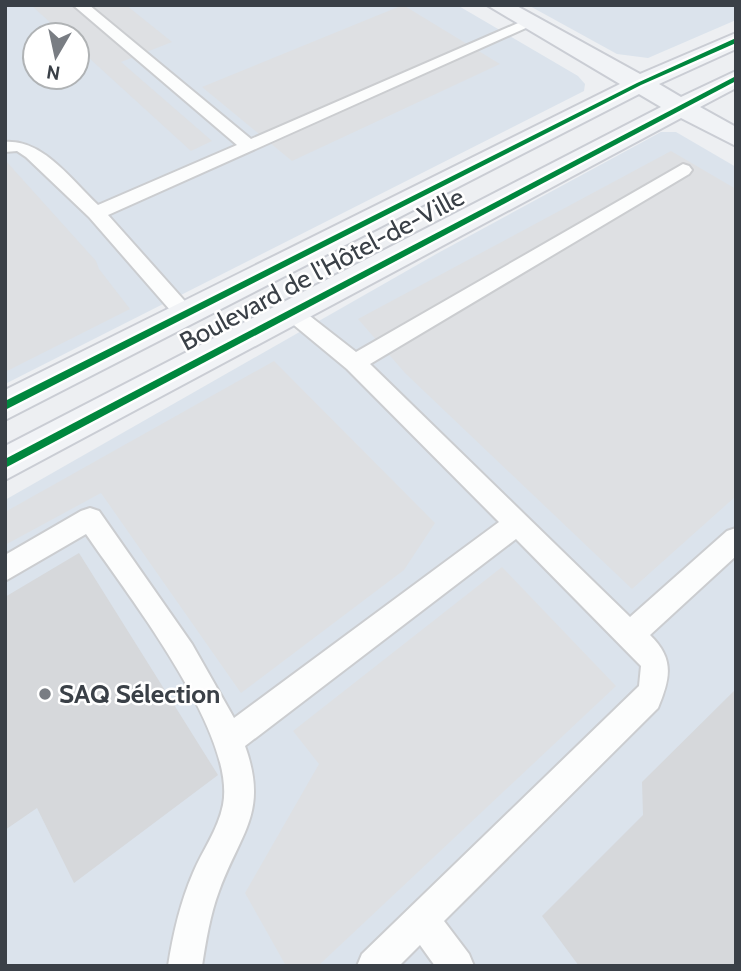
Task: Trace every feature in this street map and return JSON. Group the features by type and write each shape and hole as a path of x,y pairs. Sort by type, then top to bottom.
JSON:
{"main road":[{"path":"498,5 736,138"},
{"name":"Boulevard de l'Hôtel-de-Ville","path":"5,406 639,84 736,40"},
{"name":"Boulevard de l'Hôtel-de-Ville","path":"5,464 678,106 736,78"}],"lane":[{"path":"80,5 249,146"},
{"path":"96,213 530,23"},
{"path":"5,147 20,146 32,153 96,213 184,313"},
{"path":"355,363 682,170"},
{"path":"290,311 355,363 656,660 659,674 648,698 374,966"},
{"path":"5,569 90,519 192,670 229,740 239,773 240,795 232,829 203,888 185,966"},
{"path":"229,740 517,523"},
{"path":"630,635 736,539"},
{"path":"421,919 457,966"}],"shaded area":[{"path":"5,5 457,5 578,76 585,84 584,91 5,384"},
{"path":"31,5 126,5 172,42 121,62 212,141 191,151 91,60 91,21 49,21"},
{"path":"403,5 500,64 292,161 202,87"},
{"path":"528,5 736,5 736,20 648,58 617,54"},
{"path":"661,132 676,132 736,167 736,966 5,966 5,500 438,253"},
{"path":"671,151 736,189 736,496 632,589 405,373 358,319"},
{"path":"5,160 96,261 99,269 130,309 5,372"},
{"path":"274,361 435,523 404,570 241,693 101,493 5,545 5,512"},
{"path":"502,567 616,686 318,966 286,966 245,893 319,764 293,731"}],"building":[{"path":"79,553 218,775 74,883 37,808 5,830 5,597"},
{"path":"736,689 736,966 579,966 542,916 643,815 642,782"}],"cycle path":[{"path":"5,406 639,84 736,40"},
{"path":"5,464 736,78"}],"place":[{"name":"SAQ Sélection","path":"45,694"}]}
